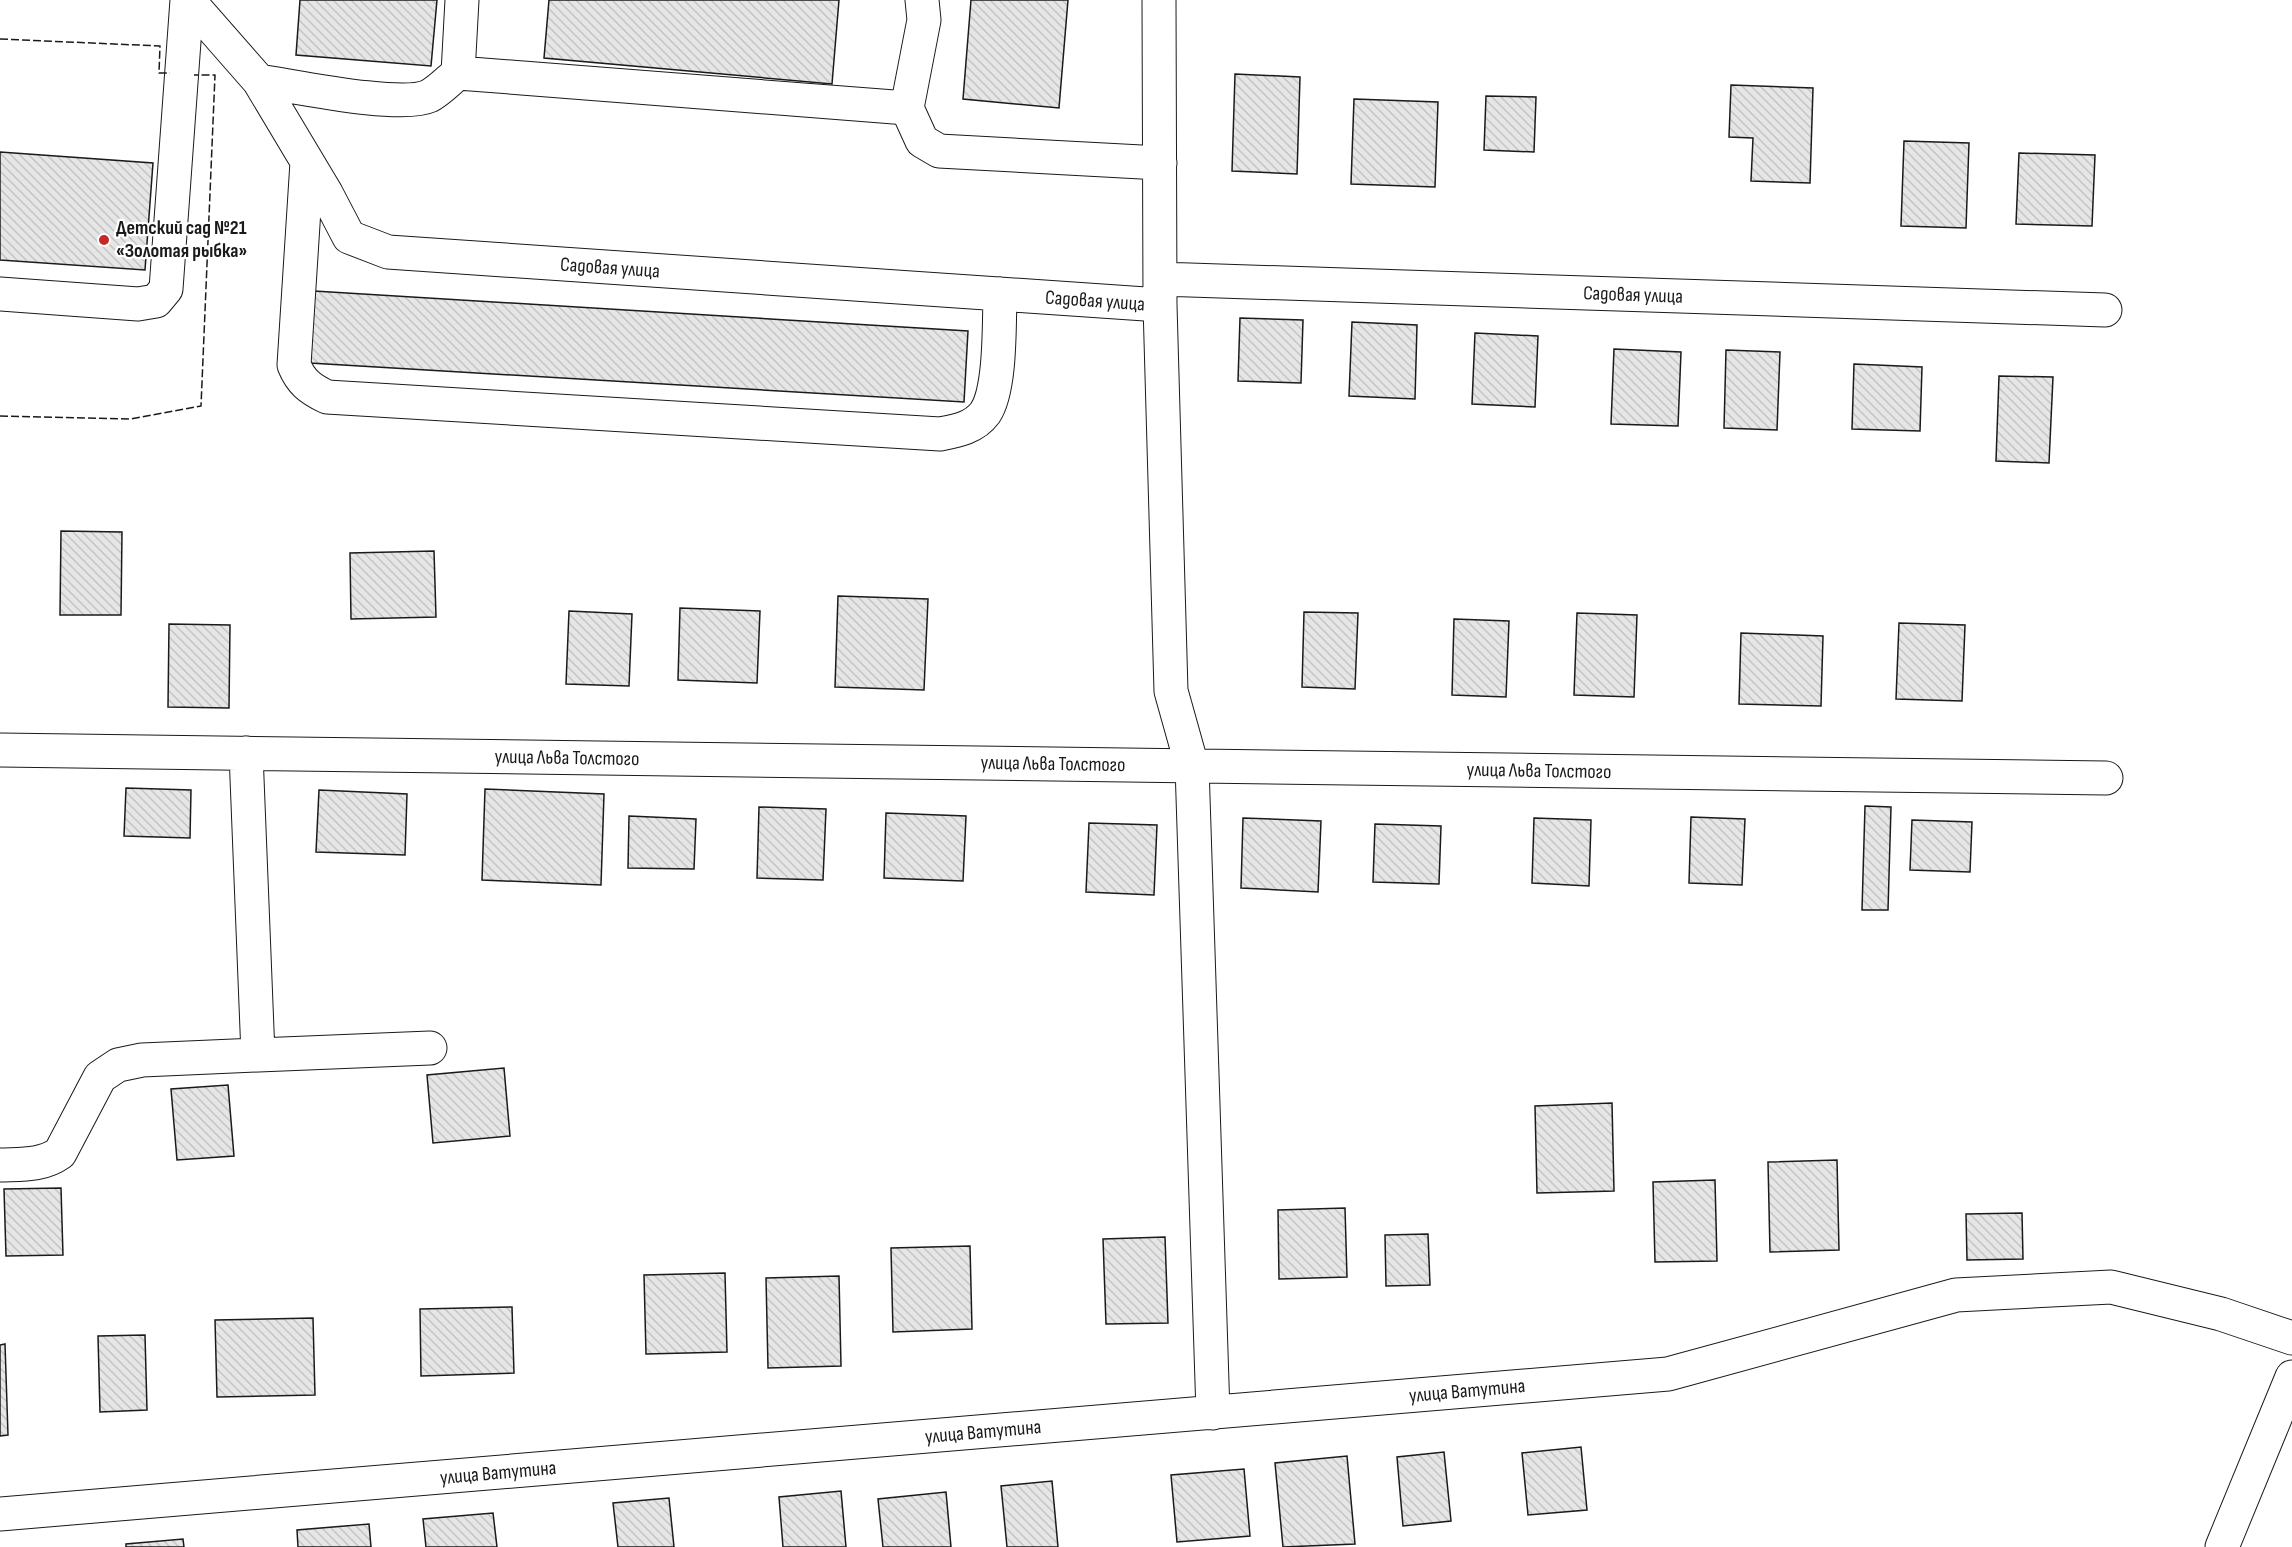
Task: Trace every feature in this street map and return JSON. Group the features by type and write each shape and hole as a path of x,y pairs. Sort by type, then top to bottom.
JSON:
{"street":[{"name":"Садовая улица","path":"188,0 259,81 349,237 388,252 1000,294 1160,292 2105,310"},
{"path":"0,294 138,304 156,301 166,289 188,0"},
{"path":"459,73 462,0"},
{"path":"922,0 924,20 907,108 922,141 939,151 1160,163"},
{"path":"1160,0 1160,292 1171,691 1192,766 1213,1413"},
{"path":"259,81 370,98 403,100 428,96 459,73 907,108"},
{"path":"307,162 294,365 299,378 310,390 327,397 939,434 964,430 984,414 994,392 1000,294"},
{"name":"улица Льва Толстого","path":"0,750 2106,778"},
{"path":"246,753 258,1055"},
{"path":"0,1165 33,1164 50,1160 60,1153 89,1094 100,1077 118,1065 142,1060 430,1048"},
{"name":"улица Ватутина","path":"0,1514 1668,1374 1956,1294 2111,1287 2221,1314 2292,1338"},
{"path":"2222,1547 2292,1377"}],"building":[{"path":"300,0 437,0 431,66 296,55"},
{"path":"549,0 839,0 832,84 544,58"},
{"path":"971,0 1068,0 1059,108 963,99"},
{"path":"1235,74 1300,77 1297,174 1232,171"},
{"path":"1731,85 1813,88 1810,183 1751,181 1753,138 1729,137"},
{"path":"1486,96 1536,97 1534,152 1484,150"},
{"path":"1354,99 1438,102 1435,187 1351,184"},
{"path":"1904,141 1969,143 1966,228 1901,226"},
{"path":"0,152 153,163 145,270 0,260"},
{"path":"2019,153 2095,155 2092,226 2016,224"},
{"path":"314,291 968,331 964,402 310,363"},
{"path":"1240,318 1303,320 1301,383 1238,381"},
{"path":"1352,322 1417,325 1415,399 1349,396"},
{"path":"1475,333 1538,336 1535,407 1472,404"},
{"path":"1614,349 1681,352 1678,426 1611,424"},
{"path":"1726,350 1780,352 1777,430 1724,428"},
{"path":"1854,364 1922,367 1920,431 1852,429"},
{"path":"1999,376 2053,377 2049,463 1996,461"},
{"path":"61,531 122,532 121,615 60,615"},
{"path":"434,551 436,617 351,619 350,553"},
{"path":"838,596 928,599 924,690 835,687"},
{"path":"680,608 760,611 757,683 678,680"},
{"path":"569,611 632,614 629,686 566,684"},
{"path":"1304,612 1358,613 1355,689 1302,687"},
{"path":"1577,613 1637,615 1634,697 1574,695"},
{"path":"1454,619 1509,621 1506,697 1452,695"},
{"path":"1899,623 1965,625 1962,701 1896,699"},
{"path":"169,624 230,625 229,708 168,707"},
{"path":"1741,633 1823,636 1821,706 1739,704"},
{"path":"126,788 191,790 190,838 124,836"},
{"path":"485,789 604,794 601,885 482,880"},
{"path":"319,790 407,794 405,855 316,852"},
{"path":"1865,806 1891,807 1888,910 1862,910"},
{"path":"759,807 826,809 823,880 757,878"},
{"path":"886,813 966,816 963,881 884,878"},
{"path":"629,816 696,819 694,869 628,868"},
{"path":"1691,817 1745,819 1742,885 1689,883"},
{"path":"1243,818 1321,821 1318,892 1241,888"},
{"path":"1534,818 1591,820 1589,886 1532,883"},
{"path":"1912,820 1972,822 1970,872 1910,870"},
{"path":"1089,823 1157,825 1154,895 1086,892"},
{"path":"1375,824 1441,826 1439,884 1373,882"},
{"path":"504,1068 510,1136 433,1143 427,1075"},
{"path":"228,1085 234,1156 177,1160 171,1089"},
{"path":"1612,1103 1614,1191 1537,1193 1535,1106"},
{"path":"1837,1160 1839,1250 1770,1252 1768,1162"},
{"path":"1715,1180 1717,1261 1655,1262 1653,1182"},
{"path":"61,1188 63,1255 6,1256 4,1189"},
{"path":"1345,1208 1347,1277 1279,1279 1278,1210"},
{"path":"2022,1213 2023,1259 1967,1260 1966,1214"},
{"path":"1428,1234 1430,1285 1386,1286 1385,1235"},
{"path":"1165,1237 1168,1323 1106,1324 1103,1239"},
{"path":"970,1246 972,1329 893,1332 891,1248"},
{"path":"725,1273 727,1352 646,1354 644,1275"},
{"path":"839,1276 841,1366 768,1368 766,1278"},
{"path":"512,1307 514,1373 421,1376 420,1309"},
{"path":"313,1318 315,1395 217,1397 215,1320"},
{"path":"145,1335 147,1410 100,1412 98,1336"},
{"path":"5,1344 8,1435 0,1436 0,1345"},
{"path":"1581,1447 1587,1510 1528,1515 1522,1453"},
{"path":"1444,1452 1451,1521 1403,1526 1397,1457"},
{"path":"1347,1456 1355,1544 1283,1547 1275,1463"},
{"path":"1244,1469 1250,1536 1177,1542 1171,1475"},
{"path":"1052,1481 1058,1547 1007,1547 1001,1486"},
{"path":"841,1491 846,1547 783,1547 779,1497"},
{"path":"946,1492 951,1547 883,1547 878,1499"},
{"path":"669,1498 674,1547 618,1547 613,1503"},
{"path":"493,1513 497,1547 426,1547 423,1519"},
{"path":"369,1524 371,1547 298,1547 297,1530"},
{"path":"183,1539 184,1547 126,1547 126,1544"}],"fence":[{"path":"0,39 160,46 159,73 170,73"},
{"path":"0,416 130,419 201,406 215,75 194,75"}],"place":[{"name":"Детский сад №21 «Золотая рыбка»","path":"104,240"}]}
